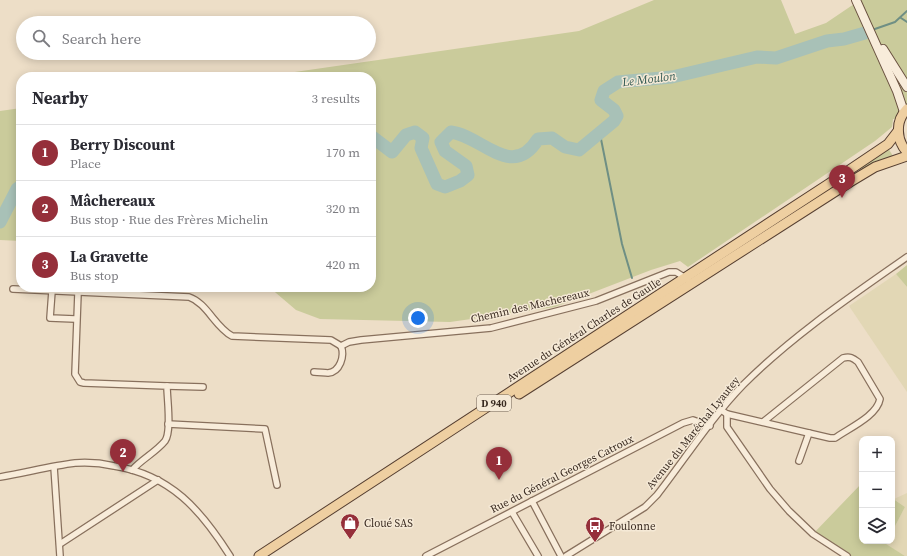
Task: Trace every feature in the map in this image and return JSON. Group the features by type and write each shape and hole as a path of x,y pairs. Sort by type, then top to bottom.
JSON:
{"main road":[{"path":"856,0 868,21 906,110"},
{"path":"861,0 868,21"},
{"path":"878,43 907,87"},
{"name":"Avenue du Général Charles de Gaulle","path":"269,556 689,281 888,144 898,131 900,119 906,110"},
{"path":"898,131 902,145 907,152"},
{"name":"Avenue du Général Charles de Gaulle","path":"259,556 689,281 868,172 907,156"}],"street":[{"name":"Avenue du Maréchal Lyautey","path":"566,556 645,507 657,495 743,385 801,333 907,257"},
{"name":"Chemin des Machereaux","path":"341,346 350,342 362,340 491,328 596,301 669,272 676,272 689,281"},
{"path":"52,292 50,318 76,319"},
{"path":"65,292 189,297 197,302 226,332 232,336 331,340 341,346 342,358 336,370 329,373 314,372"},
{"path":"78,293 75,374 80,382 203,387"},
{"path":"722,410 727,414 830,438 835,438 870,414 879,405 880,399 877,392 854,359 843,358 763,422"},
{"path":"132,470 166,440 168,433 167,386"},
{"path":"727,414 727,427 770,489 789,511 813,534 847,556"},
{"name":"Rue du Général Georges Catroux","path":"426,556 684,423 693,420 710,426"},
{"path":"168,424 265,428 277,485"},
{"path":"799,461 809,433"},
{"path":"0,478 75,463 98,463 132,470 158,480 193,506 211,527 230,556"},
{"path":"54,467 60,556"},
{"path":"60,544 158,480"},
{"path":"532,501 562,556"},
{"path":"512,512 538,556"}],"shaded area":[{"path":"896,274 907,287 907,392 849,306"},
{"path":"907,493 907,556 885,544 895,544 895,526 905,507 895,499"}],"green space":[{"path":"654,0 781,0 795,34 826,23 860,0 907,0 907,109 900,119 893,119 892,127 875,141 688,267 680,261 651,270 555,307 450,322 320,319 296,310 275,292 376,292 376,72 295,72 579,31"},
{"path":"16,109 16,241 0,240 0,111"},
{"path":"888,148 893,156 861,170 859,168"},
{"path":"907,265 907,287 896,274"},
{"path":"859,486 859,544 886,544 905,556 847,556 813,534"},
{"path":"895,500 905,507 895,526"}],"waterway":[{"name":"Le Moulon","path":"872,30 895,22 907,11"},
{"path":"901,18 907,22"},
{"name":"Le Moulon","path":"376,140 392,152 406,135 415,132 423,138 421,148 437,184 445,187 460,181 468,175 466,166 445,151 441,142 451,132 463,135 496,153 507,156 518,156 528,151 538,139 552,138 565,147 579,150 614,121 617,116 614,110 601,100 604,91 618,82 672,77 757,57 776,58 827,41 844,39 865,33"},
{"path":"599,135 622,244 632,278"},
{"name":"Le Moulon","path":"0,222 16,191"}],"place":[{"name":"La Gravette","path":"842,198"},
{"name":"Mâchereaux","path":"123,472"},
{"name":"Berry Discount","path":"499,480"},
{"name":"Cloué SAS","path":"350,540"},
{"name":"Foulonne","path":"595,543"}]}
